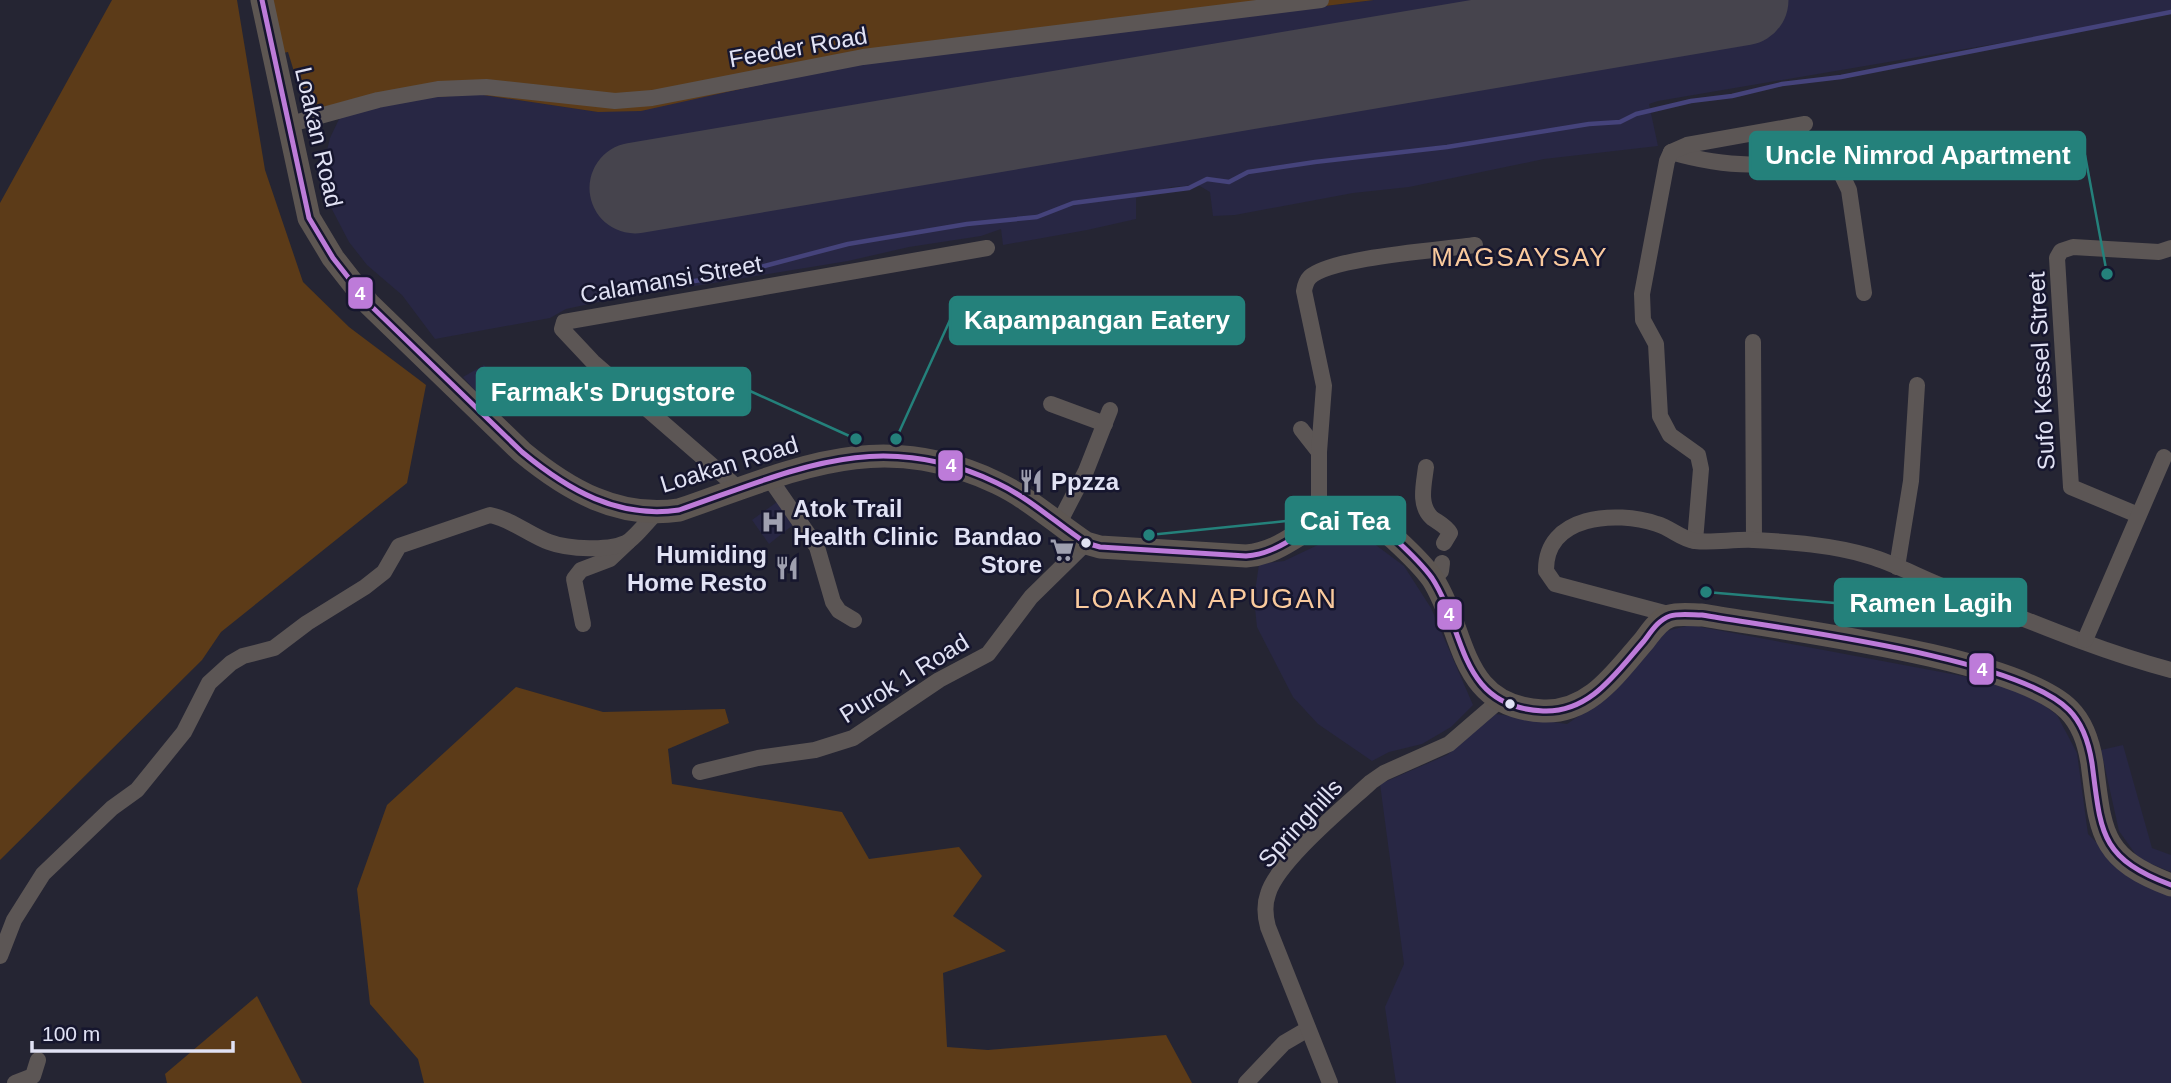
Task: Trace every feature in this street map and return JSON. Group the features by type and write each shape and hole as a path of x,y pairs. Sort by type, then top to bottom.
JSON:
{"main road":[{"name":"Loakan Road","path":"262,0 309,218 333,258 369,304 417,353 546,472 588,498 655,514 679,510 844,457 885,454 909,456 967,470 997,483 1086,543 1118,549 1266,555 1320,522 1340,517 1362,519 1387,531 1437,571 1459,648 1476,677 1509,705 1544,711 1579,705 1599,692 1658,623 1672,615"},
{"path":"1672,615 1702,615 1946,660 2031,684 2070,710 2087,738 2099,817 2113,850 2124,862 2171,885"}],"street":[{"name":"Feeder Road","path":"287,125 378,100 438,89 486,87 615,101 652,98 863,57 1321,0"},
{"path":"1695,541 1701,469 1698,455 1670,435 1660,416 1656,344 1642,314 1642,294 1667,161 1671,152 1687,145 1805,124"},
{"path":"1671,152 1710,162 1752,166 1796,162 1827,146 1842,171 1849,190 1864,293"},
{"path":"1320,522 1319,452 1324,386 1304,291 1306,283 1311,275 1335,264 1475,245"},
{"name":"Sufo Kessel Street","path":"2138,514 2071,487 2057,258 2061,251 2073,247 2158,252 2171,248"},
{"name":"Calamansi Street","path":"739,489 593,362 562,329 564,322 987,248"},
{"path":"1753,342 1754,540"},
{"path":"1897,567 1911,481 1917,385"},
{"path":"1051,404 1107,417 1086,471 1059,523"},
{"path":"1301,429 1319,452"},
{"path":"2085,640 2164,457"},
{"path":"1426,467 1423,501 1426,512 1448,528 1450,533 1444,543"},
{"path":"770,479 817,547 839,611 854,620"},
{"path":"583,624 574,579 581,570 610,559 655,514"},
{"path":"0,956 14,920 43,874 112,808 137,790 184,732 209,683 231,663 243,656 274,648 307,623 365,587 384,572 399,547 490,515 504,518 548,542 571,548 600,548 628,542"},
{"path":"1672,615 1555,584 1546,571 1549,548 1566,530 1587,520 1608,516 1657,524 1682,538 1695,541 1754,540 1830,547 1868,556 2085,640 2171,670"},
{"name":"Purok 1 Road","path":"700,772 758,758 815,750 853,738 939,680 988,654 1031,597 1086,543"},
{"name":"Springhills","path":"1330,1083 1268,927 1266,900 1274,881 1371,782 1384,773 1449,744 1500,700"},
{"path":"1246,1083 1276,1050 1308,1028"},
{"path":"15,1083 33,1076 38,1060"}],"shaded area":[{"path":"112,0 237,0 265,170 303,282 349,327 426,385 407,483 221,632 202,660 0,860 0,203"},
{"path":"272,0 1374,0 857,63 641,111 598,112 477,94 422,98 341,115 303,101 288,52 283,53"},
{"path":"1374,0 2171,0 2171,14 1658,101 1649,104 1658,146 1544,159 1409,187 1353,193 1235,215 1213,216 1210,192 1198,185 1171,187 1136,198 1136,219 1087,230 1003,245 1001,229 981,236 909,247 848,261 603,301 566,309 550,318 435,339 402,295 367,265 349,242 324,194 321,175 330,138 341,115 423,98 477,94 598,112 857,63"},
{"path":"484,365 503,387 484,401 463,377"},
{"name":"Atok Trail Health Clinic","path":"777,502 793,525 769,544 752,520"},
{"path":"1341,534 1369,540 1404,566 1431,608 1473,705 1451,727 1422,744 1389,752 1372,761 1318,724 1293,697 1257,627 1254,599 1259,564 1284,561"},
{"path":"1690,625 2000,683 2029,694 2057,715 2077,753 2088,834 2134,880 2171,895 2171,1083 1396,1083 1385,1007 1404,964 1380,784 1447,755 1496,714 1567,724 1613,693 1663,632"},
{"path":"516,687 603,712 725,709 729,723 668,749 672,784 842,812 869,859 959,847 982,876 953,916 1006,951 943,973 947,1047 988,1050 1166,1035 1192,1083 424,1083 418,1059 370,1004 357,889 387,805"},
{"path":"2123,745 2152,848 2171,855 2171,872 2139,859 2119,831 2101,750"},
{"path":"257,996 302,1083 167,1083 165,1074"}],"waterway":[{"path":"663,286 726,276 848,244 967,224 1037,217 1073,203 1189,188 1207,179 1229,182 1248,172 1447,147 1589,124 1620,122 1636,114 1691,101 1732,96 1782,84 1841,77 2171,12"}],"runway":[{"path":"635,188 1743,0"}],"transit line":[{"name":"4","path":"262,0 309,218 333,258 369,304 522,452 557,478 595,499 635,510 679,510 798,469 874,456 913,458 954,466 997,483 1031,503 1086,543 1100,547 1246,556 1274,549 1331,519 1358,519 1378,526 1390,534 1432,578 1443,598 1468,662 1479,681 1494,696 1515,706 1543,711 1560,710 1575,705 1601,689 1658,623 1670,616 1702,615 1840,637 1951,660 2042,691 2069,710 2082,728 2087,742 2098,807 2108,840 2117,853 2130,864 2171,885"}],"place":[{"name":"Uncle Nimrod Apartment","path":"2107,274"},
{"name":"Farmak's Drugstore","path":"856,439"},
{"name":"Kapampangan Eatery","path":"896,439"},
{"name":"Ppzza","path":"1031,481"},
{"name":"Atok Trail Health Clinic","path":"773,522"},
{"name":"Cai Tea","path":"1149,535"},
{"name":"Bandao Store","path":"1062,550"},
{"name":"Humiding Home Resto","path":"787,568"},
{"name":"Ramen Lagih","path":"1706,592"}],"district":[{"name":"MAGSAYSAY","path":"1520,257"},
{"name":"LOAKAN APUGAN","path":"1206,598"}]}
